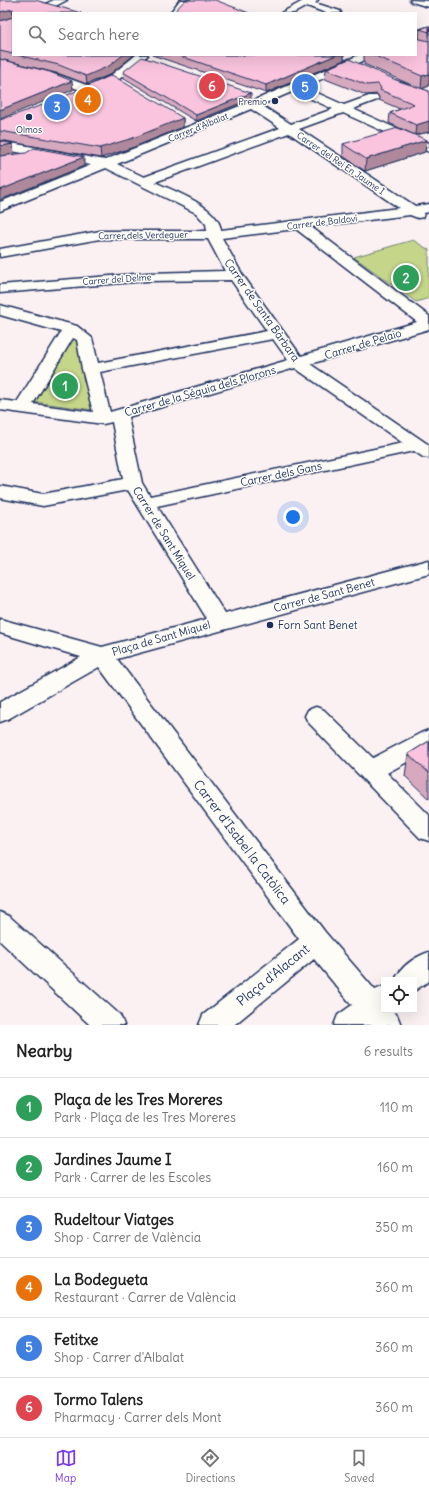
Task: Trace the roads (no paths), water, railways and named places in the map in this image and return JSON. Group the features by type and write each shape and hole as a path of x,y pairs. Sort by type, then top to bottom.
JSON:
{"street":[{"path":"36,12 62,0"},
{"path":"176,12 185,0"},
{"path":"415,0 429,4"},
{"path":"31,2 62,11"},
{"path":"288,12 310,2 334,12"},
{"path":"417,35 429,30"},
{"path":"76,95 114,78 142,56 156,62"},
{"path":"343,56 364,71"},
{"name":"Carrer d'Albalat","path":"0,207 196,128 252,100 266,99 366,56"},
{"path":"0,63 55,77 88,90"},
{"path":"114,78 124,84"},
{"path":"295,87 429,148"},
{"path":"146,181 373,98"},
{"name":"Carrer del Rei En Jaume I","path":"252,100 291,129 429,221"},
{"path":"182,119 196,128"},
{"name":"Carrer de Santa Bàrbara","path":"0,145 33,152 111,162 201,210 213,223 215,240 235,275 298,363 424,449"},
{"path":"7,160 27,157 33,152"},
{"name":"Carrer de Baldoví","path":"215,235 429,208"},
{"path":"300,225 429,324"},
{"name":"Carrer dels Verdeguer","path":"0,253 100,235 215,235"},
{"name":"Carrer del Delme","path":"0,289 147,277 235,275"},
{"path":"0,310 70,329 22,408"},
{"name":"Carrer de Pelaio","path":"298,363 429,324"},
{"name":"Carrer de Sant Miquel","path":"70,329 84,338 90,369 111,417 133,483 219,622"},
{"path":"90,369 277,334"},
{"name":"Carrer de la Séquia dels Plorons","path":"111,417 298,363"},
{"path":"0,405 111,417"},
{"name":"Carrer dels Gans","path":"145,503 424,449"},
{"path":"0,492 43,500 133,483"},
{"name":"Carrer de Sant Benet","path":"219,622 429,567"},
{"name":"Plaça de Sant Miquel","path":"0,713 102,655 219,622"},
{"path":"0,626 102,655"},
{"name":"Carrer d'Isabel la Catòlica","path":"102,655 316,941 381,1010"},
{"path":"316,716 429,831"},
{"path":"370,771 429,739"},
{"path":"0,924 110,1025"},
{"name":"Plaça d'Alacant","path":"213,1025 316,941"},
{"path":"413,977 429,964"},
{"path":"348,1025 381,1010"}],"place":[{"name":"Tormo Talens","path":"212,86"},
{"name":"Fetitxe","path":"305,87"},
{"name":"La Bodegueta","path":"88,100"},
{"name":"Premio","path":"275,101"},
{"name":"Rudeltour Viatges","path":"57,107"},
{"name":"Olmos","path":"29,117"},
{"name":"Jardines Jaume I","path":"406,278"},
{"name":"Plaça de les Tres Moreres","path":"65,386"},
{"name":"Forn Sant Benet","path":"270,625"}]}
